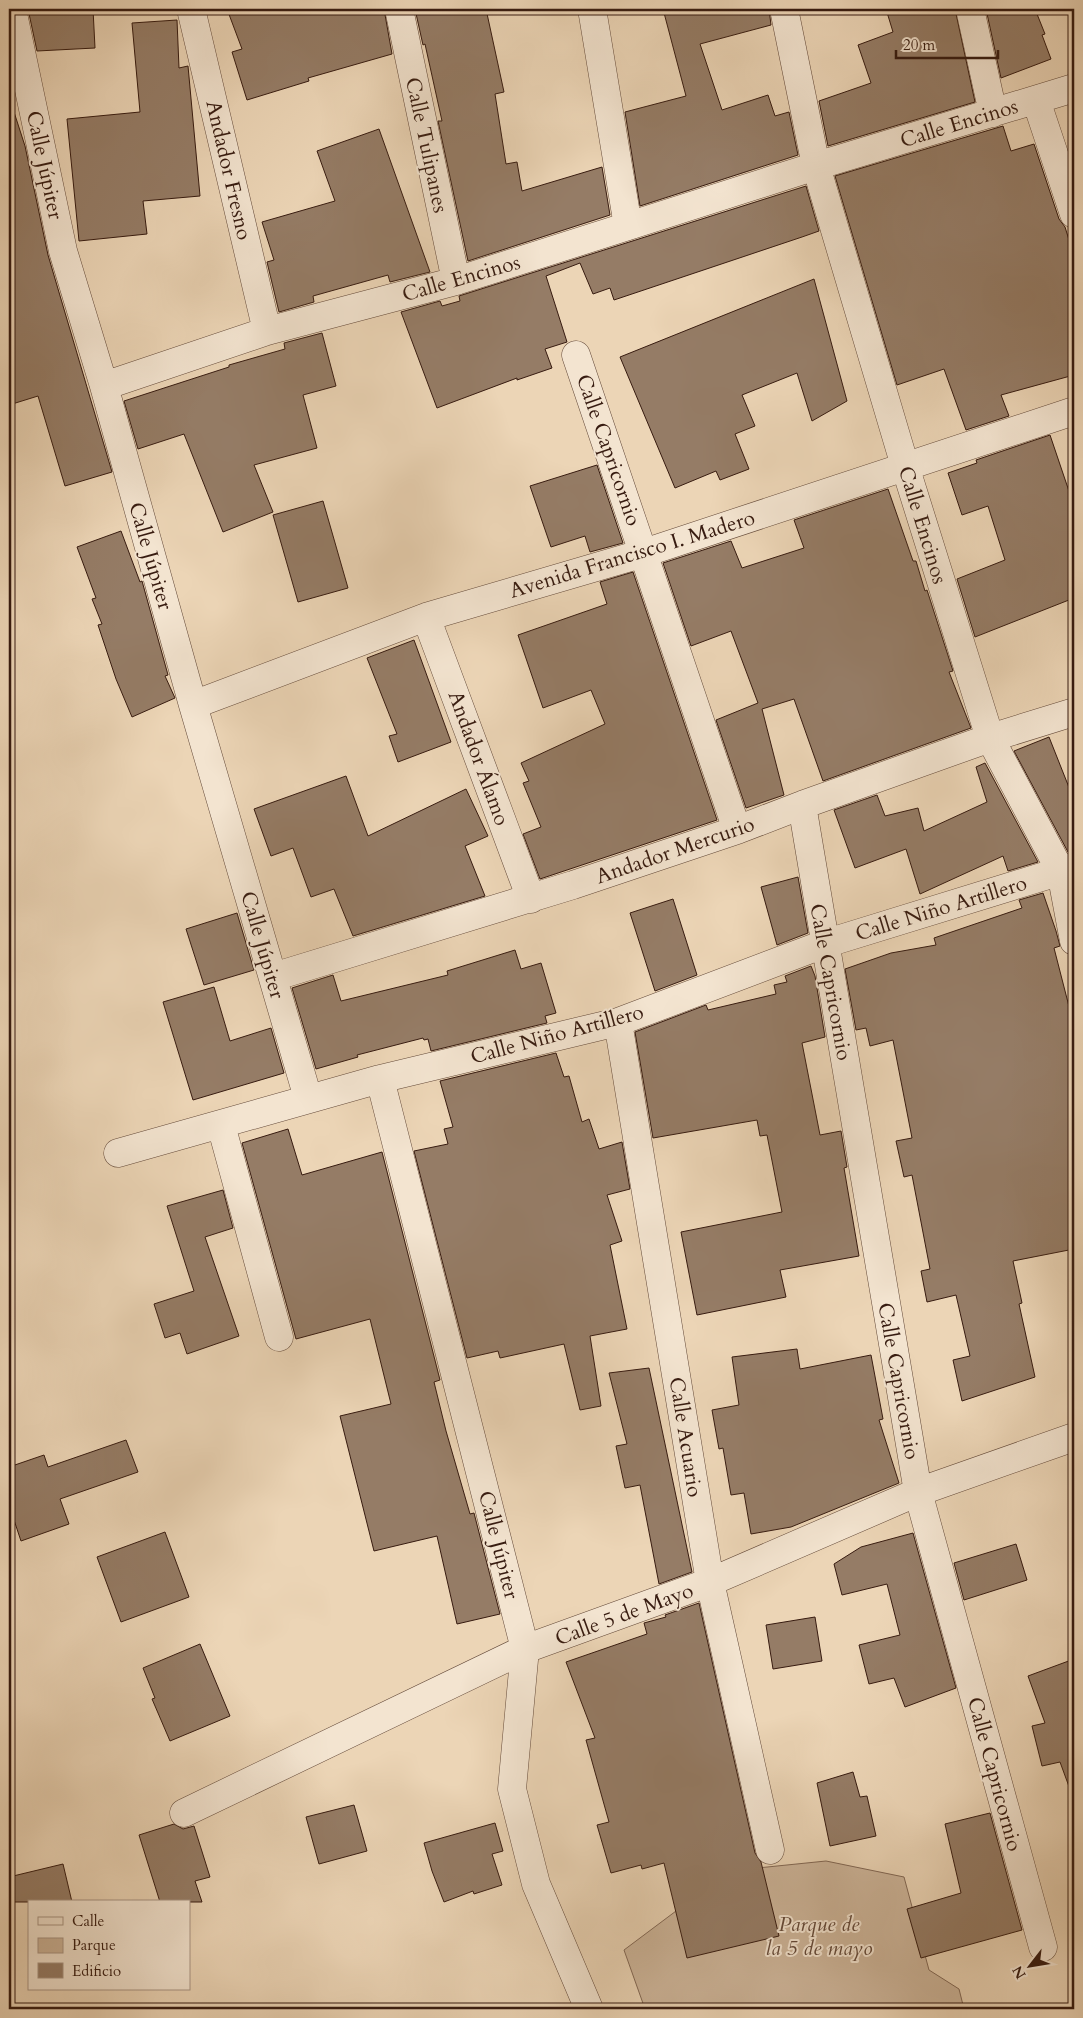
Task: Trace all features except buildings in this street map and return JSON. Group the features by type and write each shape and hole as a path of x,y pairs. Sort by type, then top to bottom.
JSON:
{"street":[{"name":"Calle Júpiter","path":"12,9 63,251 104,386 193,705 308,1098"},
{"name":"Andador Fresno","path":"191,9 267,331"},
{"name":"Calle Tulipanes","path":"398,9 456,282"},
{"path":"592,9 628,226"},
{"name":"Calle Encinos","path":"784,9 816,166 905,466 990,738 1067,869 1074,941"},
{"path":"970,9 993,113"},
{"name":"Calle Encinos","path":"104,386 267,331 456,282 816,166 1074,88"},
{"path":"1036,100 1074,214"},
{"name":"Calle Capricornio","path":"576,355 737,830"},
{"name":"Avenida Francisco I. Madero","path":"193,705 426,617 644,553 1074,411"},
{"name":"Andador Álamo","path":"426,617 531,899"},
{"name":"Andador Mercurio","path":"273,977 531,899 737,830 990,738 1074,712"},
{"name":"Calle Capricornio","path":"802,805 918,1492 1043,1947"},
{"name":"Calle Niño Artillero","path":"118,1153 380,1079 618,1022 824,944 1067,869"},
{"name":"Calle Acuario","path":"618,1022 710,1582 770,1850"},
{"name":"Calle Júpiter","path":"380,1079 525,1649 512,1789 536,1884 589,2009"},
{"path":"222,1125 279,1337"},
{"name":"Calle 5 de Mayo","path":"184,1813 525,1649 710,1582 918,1492 1074,1437"}],"green space":[{"name":"Parque de la 5 de mayo","path":"826,1861 904,1877 929,1970 959,1989 964,2009 645,2009 624,1950 676,1911 738,1870"}]}
